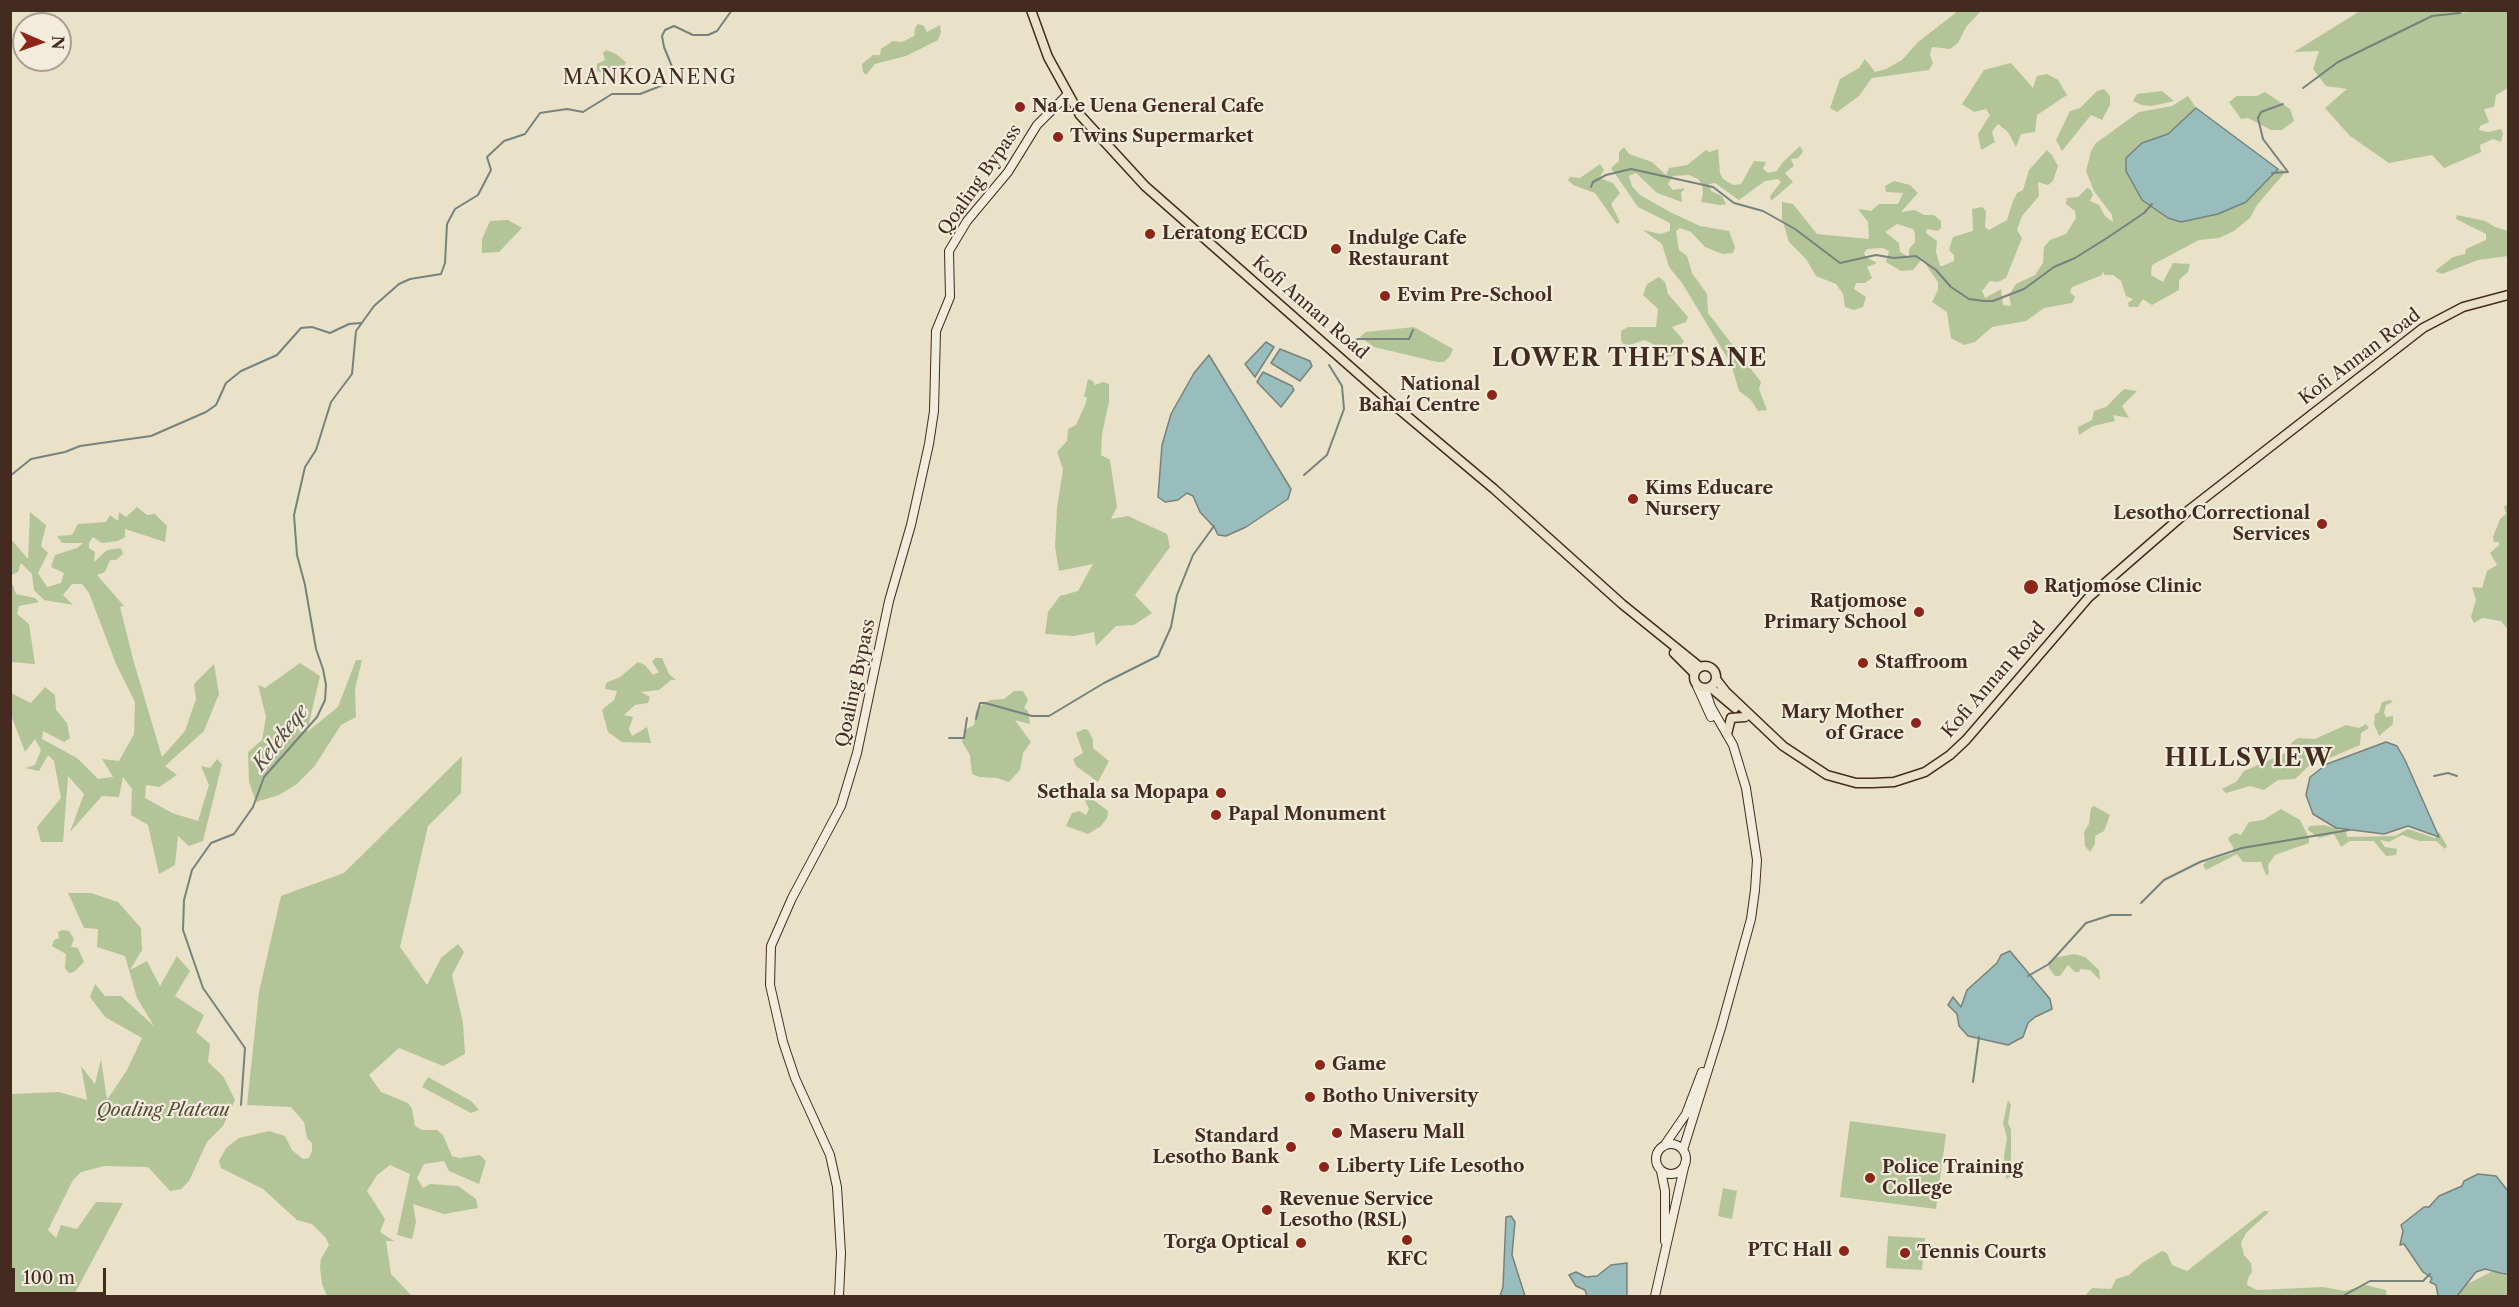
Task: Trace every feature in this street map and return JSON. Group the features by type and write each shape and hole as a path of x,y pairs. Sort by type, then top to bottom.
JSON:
{"main road":[{"name":"Kofi Annan Road","path":"1031,10 1044,48 1067,95 1099,138 1145,186 1697,670 1711,668 1726,692 1771,735"},
{"name":"Qoaling Bypass","path":"839,1296 842,1253 837,1187 830,1155 795,1078 783,1042 770,985 771,946 792,898 841,806 857,753 889,602 911,525 929,444 934,411 936,331 951,297 949,251 967,221 1008,172 1037,125 1067,95"},
{"name":"Kofi Annan Road","path":"1704,687 1806,763 1840,779 1857,783 1894,782 1925,772 1950,755 1966,740 2089,597 2189,510 2423,328 2463,307 2508,295"},
{"path":"1655,1296 1685,1163 1683,1150 1718,1038 1751,919 1755,890 1757,860 1746,788 1727,734 1711,707 1697,670"},
{"path":"1704,687 1716,679"},
{"path":"1704,687 1704,706 1728,746 1747,800"},
{"path":"1727,734 1731,718 1744,717"},
{"path":"1664,1263 1665,1191 1661,1171 1655,1159 1686,1114 1718,1038"},
{"path":"1664,1146 1672,1144 1683,1150"},
{"path":"1661,1171 1676,1174 1685,1163"}],"green space":[{"path":"2481,10 2508,11 2508,88 2496,95 2494,107 2484,109 2489,122 2480,126 2479,130 2488,132 2501,129 2503,133 2501,142 2493,139 2480,145 2481,152 2444,168 2432,155 2389,163 2350,136 2325,108 2347,89 2326,86 2313,69 2319,51 2294,52 2360,11 2464,11 2462,13"},
{"path":"1958,11 1980,12 1966,27 1958,43 1950,49 1932,47 1930,55 1933,63 1929,70 1872,78 1859,96 1837,112 1830,108 1840,79 1859,68 1865,59 1875,72 1886,69 1902,60 1918,42"},
{"path":"918,24 924,26 927,32 940,25 941,32 938,40 906,56 875,64 866,75 863,72 862,64 873,55 880,55 881,49 893,41 902,42 914,36"},
{"path":"606,50 626,62 623,69 602,73 597,71 597,64 605,60 603,53"},
{"path":"2011,63 2033,88 2037,76 2047,74 2058,80 2067,95 2037,115 2035,132 2021,134 2016,147 2008,132 1998,124 1992,132 1995,142 1981,150 1978,134 1990,115 1986,109 1974,112 1962,104 1984,70"},
{"path":"2104,89 2110,96 2110,105 2102,120 2091,115 2062,151 2056,140 2070,111 2080,108 2097,91"},
{"path":"2162,91 2174,101 2152,106 2141,105 2133,101 2137,94"},
{"path":"2265,92 2290,109 2294,121 2282,130 2271,130 2248,118 2241,119 2229,102 2237,96 2257,96"},
{"path":"2188,96 2196,108 2168,134 2142,143 2155,209 2181,222 2218,214 2246,202 2278,169 2286,171 2257,205 2250,218 2234,231 2219,238 2199,240 2152,265 2151,275 2163,282 2173,263 2190,264 2188,272 2179,280 2179,290 2152,305 2143,299 2138,307 2129,307 2128,303 2133,299 2126,296 2121,281 2113,275 2105,275 2102,271 2102,275 2072,287 2070,292 2075,297 2072,303 2044,308 2026,321 1992,327 1975,342 1964,345 1951,338 1947,312 1932,302 1938,290 1938,282 1922,259 1913,270 1901,271 1886,262 1889,251 1883,248 1867,249 1864,253 1866,257 1877,263 1867,267 1872,278 1865,283 1856,283 1854,289 1866,297 1863,307 1854,310 1845,307 1843,294 1836,284 1816,276 1806,259 1789,242 1782,219 1782,202 1793,204 1817,234 1869,239 1868,222 1858,209 1871,211 1879,204 1898,204 1903,193 1886,192 1885,186 1894,181 1910,185 1918,193 1901,212 1915,210 1924,215 1934,215 1941,221 1941,228 1938,231 1927,229 1926,233 1937,241 1936,252 1940,266 1942,266 1954,261 1954,255 1949,250 1953,237 1973,231 1972,209 1982,207 1986,211 1985,227 1989,230 2007,220 2017,193 2023,190 2029,170 2047,150 2058,166 2053,181 2048,185 2038,182 2039,196 2022,216 2017,230 2022,238 2006,278 1998,282 1990,281 1982,291 1985,298 2001,289 2003,305 2011,306 2009,295 2016,284 2035,275 2043,263 2044,247 2050,240 2066,234 2076,218 2075,211 2066,204 2067,198 2078,197 2087,188 2091,190 2093,195 2090,201 2099,205 2105,216 2113,222 2112,215 2094,191 2086,171 2091,151 2096,143 2139,112 2172,106","holes":["1897,224 1913,229 1915,242 1909,249 1909,257 1900,252 1899,243 1885,232"]},
{"path":"1800,146 1803,152 1798,158 1791,159 1794,166 1785,173 1793,182 1771,201 1770,196 1781,182 1778,179 1765,181 1739,200 1715,183 1709,184 1711,191 1722,196 1726,204 1720,205 1701,202 1702,185 1698,179 1689,175 1673,176 1668,184 1673,190 1685,188 1681,193 1682,202 1657,193 1636,173 1629,176 1632,186 1640,195 1672,213 1700,226 1729,231 1735,247 1733,253 1723,254 1705,247 1691,232 1680,228 1676,231 1679,250 1687,256 1692,273 1707,294 1708,313 1761,382 1759,389 1767,410 1758,411 1751,400 1739,391 1731,364 1682,283 1669,267 1662,244 1643,230 1660,234 1670,231 1670,223 1638,207 1611,168 1619,161 1619,152 1624,147 1629,154 1652,162 1666,175 1669,168 1687,165 1706,150 1710,152 1718,149 1720,173 1723,179 1733,185 1741,184 1754,161 1766,162 1763,169 1768,173 1777,171"},
{"path":"1600,164 1604,170 1599,178 1613,183 1620,193 1611,204 1620,222 1617,224 1595,193 1573,185 1568,180 1570,177 1580,178"},
{"path":"2457,215 2485,221 2508,231 2508,256 2478,260 2442,274 2435,271 2453,257 2465,254 2466,249 2486,240 2486,234 2456,219"},
{"path":"508,220 522,228 499,252 482,253 482,239 490,221"},
{"path":"1659,277 1665,282 1668,294 1688,317 1686,322 1672,327 1684,341 1675,354 1668,357 1655,354 1657,347 1644,340 1630,345 1623,344 1621,340 1621,331 1628,327 1656,327 1658,309 1643,295 1647,284"},
{"path":"1414,327 1453,349 1450,356 1444,362 1437,362 1374,347 1360,337 1366,332"},
{"path":"1088,379 1095,385 1103,382 1109,384 1109,402 1102,434 1101,455 1110,460 1117,507 1111,519 1128,516 1167,534 1170,547 1135,595 1152,613 1134,625 1116,626 1096,646 1094,632 1074,636 1045,634 1048,612 1060,596 1078,591 1093,564 1059,571 1055,547 1057,508 1063,469 1057,452 1067,441 1068,429 1076,425 1085,405 1087,398 1084,396"},
{"path":"2124,389 2137,391 2122,406 2129,418 2113,415 2115,421 2093,426 2079,435 2078,427 2092,420 2094,411 2106,407"},
{"path":"2508,503 2508,630 2501,621 2482,618 2474,623 2471,617 2476,600 2472,587 2482,588 2487,571 2497,565 2490,553 2499,545 2499,542 2494,542 2493,537 2500,519 2506,514 2504,507"},
{"path":"137,507 147,515 155,514 167,526 165,542 125,529 125,537 118,541 102,543 93,537 89,548 95,552 94,562 107,550 121,548 123,554 116,560 110,560 105,572 97,575 124,606 120,607 133,659 162,757 185,731 196,699 194,684 214,664 219,694 204,731 165,766 177,775 159,787 146,785 145,798 172,813 198,821 209,785 201,766 210,768 217,759 222,764 203,841 189,846 178,836 175,865 159,874 148,825 131,815 132,789 123,777 119,797 102,796 70,832 84,794 68,776 63,842 41,842 37,827 61,798 54,761 48,755 39,771 25,768 35,765 41,750 35,739 25,752 11,715 11,693 31,703 45,687 55,695 56,710 67,723 70,738 64,742 43,731 42,739 77,758 98,779 113,777 102,759 119,761 134,734 135,702 116,664 89,593 82,584 72,584 63,595 73,605 44,600 34,590 32,574 21,563 18,572 11,575 11,539 28,559 30,512 46,525 41,546 48,553 38,573 47,587 61,583 64,573 51,567 55,555 77,548 83,543 62,543 57,536 72,535 78,524 106,522 110,515 118,521 119,512 126,517"},
{"path":"11,585 16,594 35,598 39,602 19,606 17,614 29,624 35,664 11,662"},
{"path":"655,658 662,658 669,674 676,680 671,680 659,690 641,692 650,697 648,703 635,705 624,715 633,717 629,729 632,736 647,727 651,743 622,742 608,732 602,710 614,700 617,691 605,689 606,683 620,677 638,662 645,665 653,675 659,672 652,662"},
{"path":"356,660 362,660 355,689 356,717 341,725 314,767 297,784 279,795 256,802 249,782 248,752 262,740 266,717 258,685 265,688 300,663 320,676 307,732 338,707"},
{"path":"1014,691 1023,691 1028,700 1024,708 1028,711 1030,724 1015,720 1031,742 1023,753 1020,770 1009,782 972,774 970,755 962,742 965,730 974,725 976,711 983,704 990,700 1004,699"},
{"path":"2390,700 2393,702 2386,705 2384,713 2386,717 2393,716 2393,724 2379,736 2374,724 2375,714 2379,712 2382,702"},
{"path":"2366,724 2369,728 2361,733 2360,745 2325,760 2314,761 2295,779 2278,780 2264,790 2250,786 2226,793 2222,789 2236,782 2244,771 2290,751 2291,743 2298,738 2315,739 2346,725 2359,728"},
{"path":"1084,729 1088,730 1093,740 1093,748 1109,761 1098,782 1076,766 1073,759 1083,753 1076,733"},
{"path":"462,756 461,793 428,826 400,947 427,985 441,958 458,944 464,952 452,975 463,1023 465,1054 443,1066 399,1048 369,1075 381,1092 408,1103 412,1109 415,1126 422,1130 437,1130 443,1135 452,1156 459,1158 480,1155 486,1161 479,1184 449,1171 444,1161 424,1164 417,1178 423,1188 430,1184 458,1186 476,1199 478,1208 444,1214 413,1204 416,1222 412,1239 397,1235 410,1174 390,1165 377,1175 367,1191 385,1219 380,1232 394,1241 386,1241 391,1274 412,1296 327,1296 322,1284 320,1267 321,1259 329,1245 326,1238 312,1224 297,1220 263,1189 221,1168 219,1161 226,1148 239,1138 269,1131 285,1136 292,1150 303,1159 309,1158 312,1151 312,1143 307,1138 304,1122 291,1107 247,1105 259,992 281,896 344,873"},
{"path":"1087,795 1108,811 1107,818 1101,826 1088,834 1066,826 1072,813 1079,811 1086,815 1089,809 1083,796"},
{"path":"2094,806 2110,815 2104,831 2095,836 2095,844 2090,852 2085,846 2084,832 2089,824 2091,808"},
{"path":"2281,809 2300,820 2309,838 2309,843 2275,855 2268,865 2269,874 2266,875 2261,862 2243,862 2237,854 2206,870 2203,865 2207,861 2233,853 2233,847 2228,839 2230,836 2235,833 2241,835 2249,822 2263,820"},
{"path":"2324,825 2346,832 2347,837 2395,836 2408,829 2435,838 2439,832 2447,846 2445,849 2436,841 2419,841 2402,835 2389,842 2380,840 2385,847 2397,849 2396,855 2386,856 2374,841 2350,841 2341,847 2334,834 2319,838 2308,830 2309,826"},
{"name":"Qoaling Plateau","path":"68,893 91,893 118,902 141,928 142,950 130,970 147,961 160,986 177,956 190,971 175,996 204,1015 196,1032 210,1044 208,1062 223,1076 235,1100 223,1126 207,1142 189,1181 181,1189 170,1191 148,1167 104,1166 81,1172 73,1180 48,1230 56,1238 61,1225 77,1229 96,1202 123,1203 75,1293 70,1296 11,1296 11,1094 59,1092 87,1100 81,1066 95,1084 101,1059 107,1100 127,1070 142,1038 105,1017 90,997 95,984 105,996 121,996 154,1026 137,998 125,956 97,947 98,929 84,928"},
{"path":"69,931 74,939 71,947 78,948 84,962 74,972 69,973 65,968 66,954 52,946 54,940 59,938 58,932"},
{"path":"2074,954 2085,957 2099,970 2100,980 2090,970 2080,969 2079,972 2075,972 2068,965 2060,976 2055,976 2048,962 2054,958"},
{"path":"428,1077 471,1101 479,1110 471,1113 422,1087"},
{"path":"2008,1100 2011,1105 2008,1123 2011,1129 2011,1156 2010,1177 2006,1179 2004,1156 2007,1138 2003,1123"},
{"path":"1850,1121 1946,1134 1936,1209 1840,1197"},
{"path":"1723,1188 1737,1191 1732,1219 1718,1216"},
{"path":"2264,1211 2269,1211 2246,1233 2241,1243 2244,1255 2251,1263 2252,1272 2247,1285 2257,1290 2323,1287 2345,1291 2365,1285 2386,1290 2387,1296 2085,1296 2092,1288 2111,1289 2116,1279 2129,1275 2142,1263 2162,1251 2167,1253 2172,1265 2187,1271"},
{"name":"Tennis Courts","path":"1888,1236 1925,1238 1922,1270 1886,1268"},
{"path":"2493,1271 2508,1277 2508,1296 2457,1296 2463,1286"}],"water":[{"path":"2196,108 2278,169 2246,202 2218,214 2181,222 2168,218 2142,200 2126,171 2126,158 2142,143 2168,134"},
{"path":"1266,342 1274,347 1255,377 1245,364"},
{"path":"1280,349 1310,361 1312,366 1300,381 1271,363"},
{"path":"1209,355 1291,489 1288,499 1246,527 1226,536 1218,535 1200,512 1193,496 1187,493 1178,500 1165,502 1158,497 1162,445 1171,414 1194,373"},
{"path":"1263,372 1292,386 1294,390 1281,407 1257,382"},
{"path":"2386,742 2397,746 2405,760 2439,837 2408,826 2384,834 2336,828 2313,814 2306,795 2310,777 2327,764"},
{"path":"2010,951 2050,999 2052,1009 2035,1017 2028,1023 2023,1037 2008,1045 1968,1036 1959,1026 1957,1014 1948,1005 1953,997 1961,1007 1967,990 1997,963 2001,955"},
{"path":"2478,1174 2496,1176 2508,1191 2508,1275 2485,1269 2476,1272 2457,1296 2438,1296 2436,1285 2430,1282 2432,1278 2423,1272 2404,1244 2400,1245 2403,1231 2401,1225 2424,1207 2429,1207 2439,1196 2462,1186 2464,1181"},
{"path":"1511,1216 1515,1222 1512,1255 1525,1296 1500,1296 1503,1287 1506,1217"},
{"path":"1627,1263 1627,1296 1587,1296 1585,1290 1576,1286 1569,1275 1576,1272 1586,1277 1597,1276 1611,1265"}],"waterway":[{"name":"Kelekeqe","path":"241,1105 245,1048 203,988 183,930 184,900 192,870 211,843 234,834 253,807 264,777 317,717 325,700 326,685 323,669 316,649 305,585 297,555 294,515 305,467 316,450 331,402 352,374 356,331 374,306 399,284 410,279 441,274 445,263 447,224 455,209 478,195 491,170 487,157 504,141 525,134 540,113 567,109 583,112 612,94 640,94 671,82 675,74 664,47 662,36 665,30 674,26 693,35 708,35 717,31 732,10"},
{"path":"2303,88 2338,62 2432,16 2460,13"},
{"path":"2272,173 2288,172 2263,139 2258,118 2261,112 2283,104"},
{"path":"1591,187 1593,182 1606,175 1631,169 1713,187 1734,203 1763,211 1795,229 1840,263 1876,255 1894,258 1916,256 1936,270 1951,287 1969,299 1984,301 1993,301 2024,289 2054,267 2075,258 2107,238 2144,213 2152,204"},
{"name":"Kelekeqe","path":"10,476 31,459 65,452 80,446 151,436 206,412 216,405 226,383 241,371 277,355 301,328 312,327 330,333 349,324 361,323"},
{"path":"1352,342 1358,339 1409,339 1413,330"},
{"path":"1304,475 1327,455 1344,409 1342,386 1329,365"},
{"path":"976,719 980,703 1032,716 1049,716 1104,683 1158,656 1171,627 1177,595 1193,555 1214,526"},
{"path":"949,738 964,738 967,718"},
{"path":"2434,776 2448,773 2457,776"},
{"path":"2141,903 2164,880 2200,862 2242,848 2349,830"},
{"path":"2028,976 2049,964 2086,923 2111,915 2131,915"},
{"path":"1973,1082 1979,1037"},
{"path":"2343,1296 2370,1281 2423,1281 2430,1274"}],"place":[{"name":"Na Le Uena General Cafe","path":"1020,107"},
{"name":"Twins Supermarket","path":"1058,137"},
{"name":"Leratong ECCD","path":"1150,234"},
{"name":"Indulge Cafe Restaurant","path":"1336,249"},
{"name":"Evim Pre-School","path":"1385,296"},
{"name":"National Bahaí Centre","path":"1492,395"},
{"name":"Kims Educare Nursery","path":"1633,499"},
{"name":"Lesotho Correctional Services","path":"2322,524"},
{"name":"Ratjomose Clinic","path":"2031,587"},
{"name":"Ratjomose Primary School","path":"1919,612"},
{"name":"Staffroom","path":"1863,663"},
{"name":"Mary Mother of Grace","path":"1916,723"},
{"name":"Sethala sa Mopapa","path":"1221,793"},
{"name":"Papal Monument","path":"1216,815"},
{"name":"Game","path":"1320,1065"},
{"name":"Botho University","path":"1310,1097"},
{"name":"Maseru Mall","path":"1337,1133"},
{"name":"Standard Lesotho Bank","path":"1291,1147"},
{"name":"Liberty Life Lesotho","path":"1324,1167"},
{"name":"Police Training College","path":"1870,1178"},
{"name":"Revenue Service Lesotho (RSL)","path":"1267,1210"},
{"name":"KFC","path":"1407,1240"},
{"name":"Torga Optical","path":"1301,1243"},
{"name":"PTC Hall","path":"1844,1251"},
{"name":"Tennis Courts","path":"1905,1253"}],"district":[{"name":"MANKOANENG","path":"650,78"},
{"name":"LOWER THETSANE","path":"1630,359"},
{"name":"HILLSVIEW","path":"2249,759"}]}
